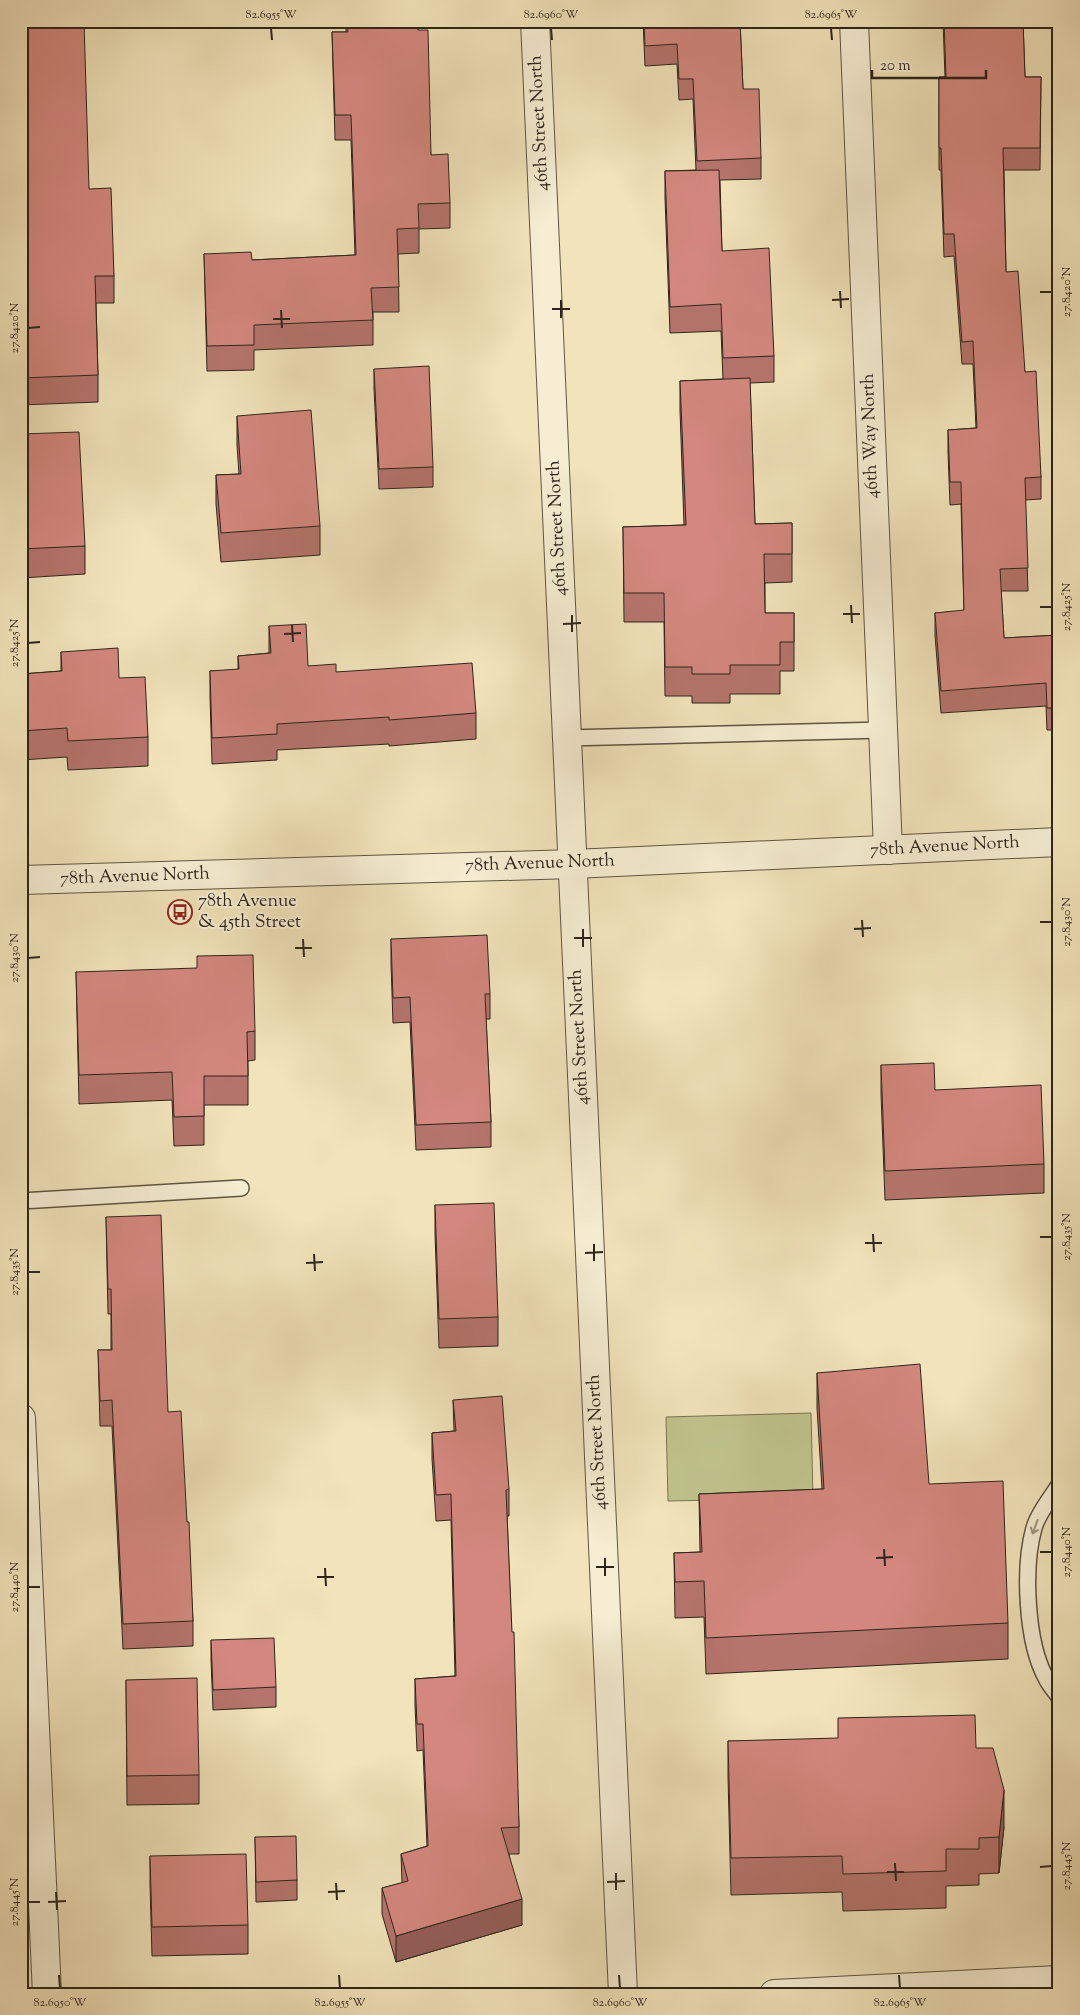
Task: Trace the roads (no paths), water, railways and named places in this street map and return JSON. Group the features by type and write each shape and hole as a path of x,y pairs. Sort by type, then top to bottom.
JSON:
{"street":[{"name":"46th Street North","path":"535,21 623,1994"},
{"name":"46th Way North","path":"854,21 888,850"},
{"name":"78th Avenue North","path":"21,880 572,864 1059,842"},
{"path":"21,1418 47,1994"},
{"path":"774,1994 1059,1980"}],"lane":[{"path":"567,738 884,730"},
{"path":"21,1201 241,1188"},
{"path":"1059,1485 1034,1526 1027,1563 1030,1614 1036,1650 1046,1678 1059,1697"}],"place":[{"name":"78th Avenue & 45th Street","path":"180,912"}]}
